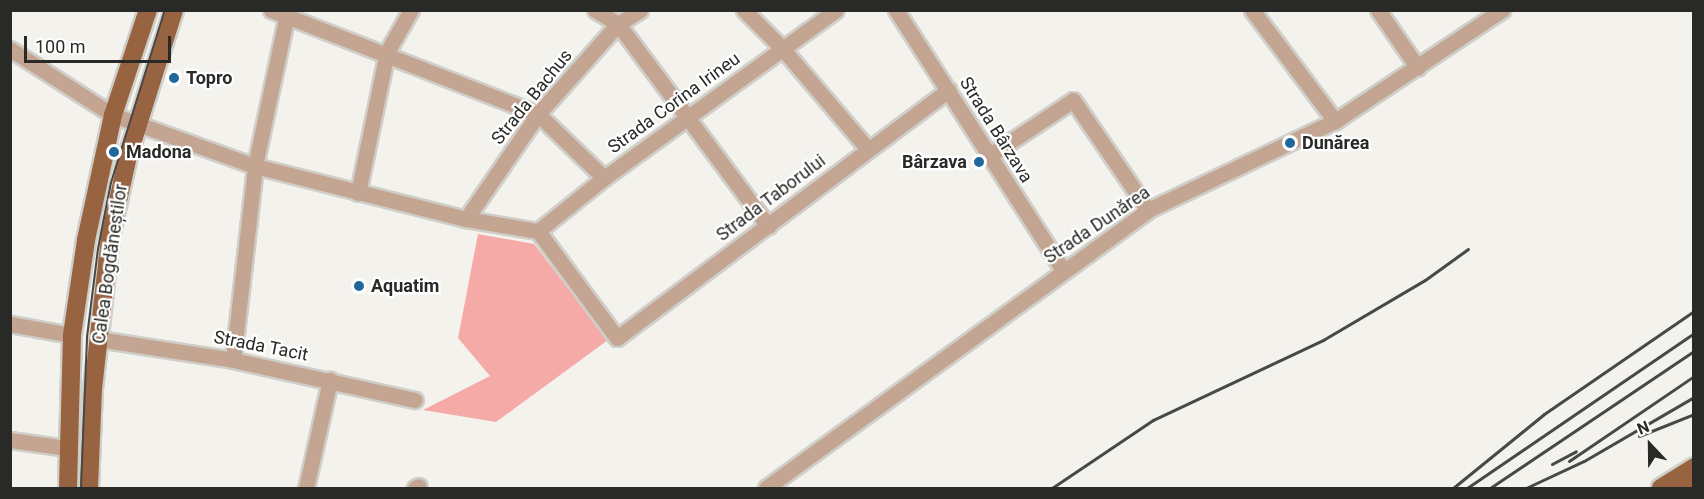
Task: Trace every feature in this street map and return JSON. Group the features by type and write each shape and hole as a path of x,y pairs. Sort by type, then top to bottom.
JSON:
{"main road":[{"name":"Calea Bogdăneștilor","path":"68,489 72,335 93,202 113,116 148,10"},
{"name":"Calea Bogdăneștilor","path":"89,489 98,339 118,192 174,10"},
{"path":"1661,489 1694,467"},
{"path":"1685,489 1694,483"}],"street":[{"path":"358,193 387,52 411,10"},
{"path":"595,10 618,24 768,225"},
{"name":"Strada Bachus","path":"466,219 538,114 618,24 640,10"},
{"path":"744,10 782,48 868,149"},
{"name":"Strada Corina Irineu","path":"538,231 604,178 689,119 836,10"},
{"name":"Strada Bârzava","path":"896,10 948,90 987,157 1063,270"},
{"path":"1252,10 1335,121"},
{"path":"1378,10 1418,68"},
{"name":"Strada Dunărea","path":"766,489 1148,210 1335,121 1418,68 1502,10"},
{"path":"233,360 255,166 282,12 538,114 604,178"},
{"path":"10,49 113,116 255,166 466,219 538,231"},
{"name":"Strada Taborului","path":"538,231 618,338 948,90"},
{"path":"987,157 1073,100 1125,172 1148,210"},
{"path":"10,324 72,335"},
{"name":"Strada Tacit","path":"98,339 233,360 415,400"},
{"path":"306,489 330,380"},
{"path":"10,440 68,448"}],"shaded area":[{"path":"478,234 534,244 608,340 496,422 423,410 490,376 458,338"}],"tram line":[{"path":"81,488 87,337 98,249 111,183 165,10"}],"railway":[{"path":"1052,488 1153,420 1323,340 1425,280 1468,249"},
{"path":"1453,488 1544,414 1694,311"},
{"path":"1467,488 1694,333"},
{"path":"1490,488 1694,351"},
{"path":"1569,461 1694,376"},
{"path":"1526,488 1584,461 1694,397"},
{"path":"1639,436 1694,414"},
{"path":"1552,464 1576,451"}],"place":[{"name":"Topro","path":"174,78"},
{"name":"Dunărea","path":"1290,143"},
{"name":"Madona","path":"114,152"},
{"name":"Bârzava","path":"979,162"},
{"name":"Aquatim","path":"359,286"}]}
